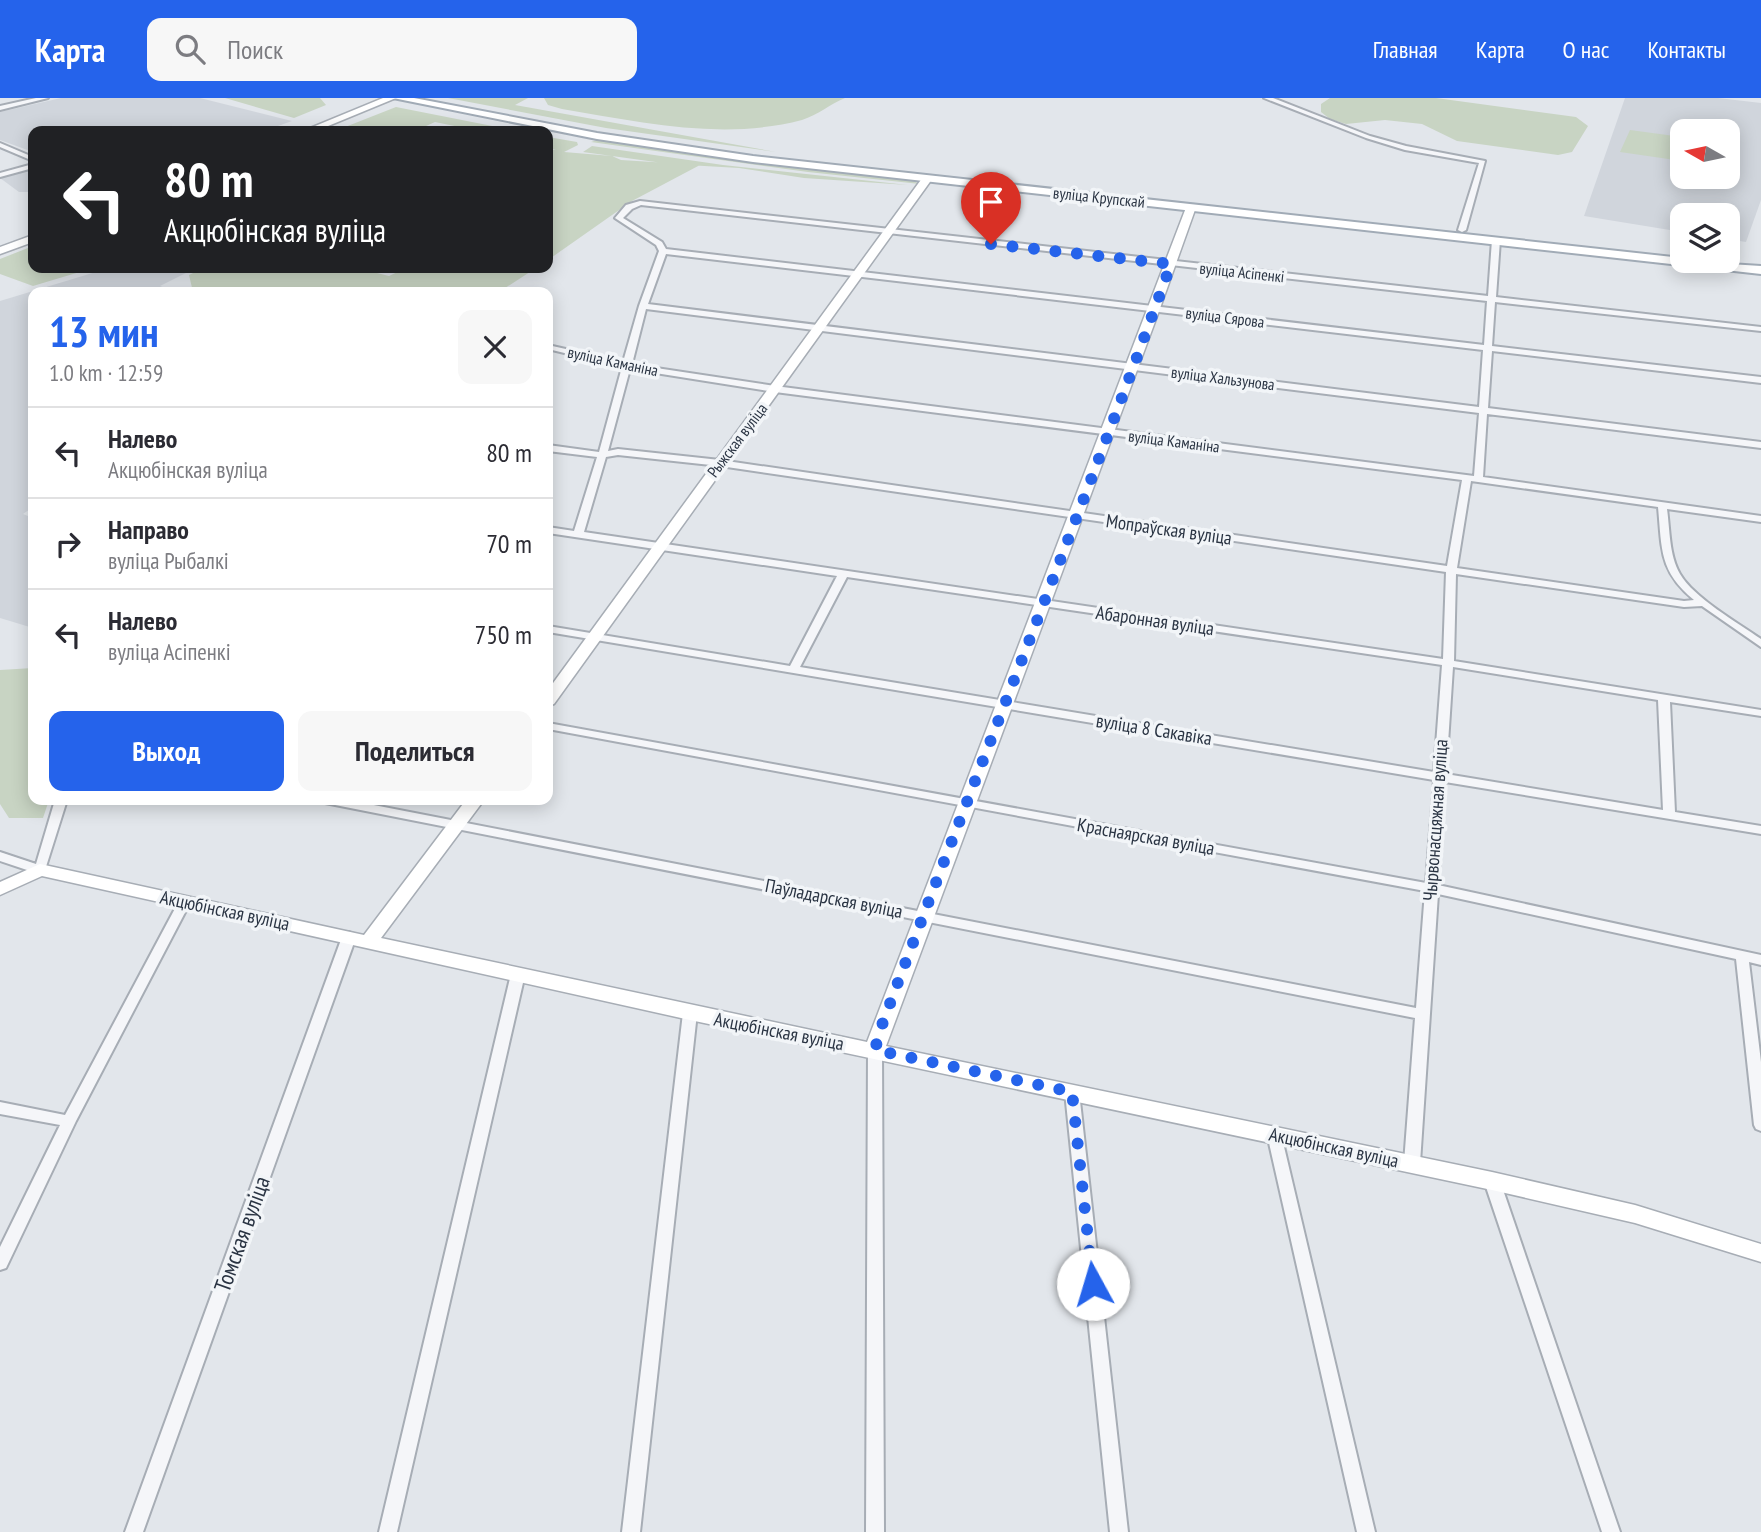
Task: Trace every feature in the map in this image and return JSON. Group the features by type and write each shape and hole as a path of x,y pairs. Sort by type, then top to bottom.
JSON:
{"main road":[{"name":"вуліца Крупскай","path":"398,98 551,126"},
{"name":"вуліца Крупскай","path":"425,98 604,132 758,153 1670,254"},
{"name":"вуліца Крупскай","path":"553,126 660,146 927,179 1761,270"},
{"path":"1740,262 1761,264"}],"street":[{"path":"0,108 45,98"},
{"path":"320,126 391,98"},
{"path":"1267,98 1379,141 1483,162 1462,230"},
{"path":"0,101 12,105"},
{"path":"0,145 28,157"},
{"path":"0,175 28,167"},
{"name":"Рыжская вуліца","path":"553,694 927,179"},
{"name":"вуліца Асіпенкі","path":"663,251 659,244 618,218 629,207 640,203 1761,329"},
{"path":"875,1532 875,1050 879,1033 1044,604 1191,207"},
{"path":"0,251 28,240"},
{"name":"Чырвонасцяжная вуліца","path":"1412,1163 1448,663 1451,570 1484,411 1496,240"},
{"path":"578,534 603,455 643,306 663,251"},
{"name":"вуліца Сярова","path":"663,251 1761,380"},
{"name":"вуліца Хальзунова","path":"643,306 1761,445"},
{"name":"вуліца Каманіна","path":"553,348 626,364 775,389 1472,478 1761,519"},
{"name":"Мопраўская вуліца","path":"553,449 603,455 618,452 720,463 1684,604 1706,603"},
{"path":"1662,504 1669,555 1675,576 1761,644"},
{"name":"Абаронная вуліца","path":"553,531 1448,663 1758,712"},
{"path":"794,669 844,573"},
{"name":"вуліца 8 Сакавіка","path":"553,630 1761,830"},
{"path":"1664,698 1670,815"},
{"name":"Краснаярская вуліца","path":"553,727 1430,888 1761,960"},
{"path":"0,889 40,870 60,805"},
{"name":"Паўладарская вуліца","path":"353,805 1421,1014"},
{"path":"359,939 471,805"},
{"path":"0,856 40,870"},
{"name":"Акцюбінская вуліца","path":"40,870 690,1013 1412,1163 1635,1214 1761,1253"},
{"path":"0,1263 69,1121 185,901"},
{"name":"Томская вуліца","path":"134,1532 359,939"},
{"path":"1742,956 1761,1125"},
{"path":"388,1532 518,974"},
{"path":"631,1532 690,1013"},
{"path":"1072,1092 1119,1532"},
{"path":"0,1108 69,1121"},
{"path":"1274,1134 1366,1532"},
{"path":"1492,1181 1611,1532"}],"shaded area":[{"path":"61,98 200,98 292,121 278,126 28,126 28,150 0,140 0,112"},
{"path":"1625,98 1718,98 1761,103 1761,200 1746,242 1740,241 1740,203 1670,203 1670,230 1584,216"},
{"path":"28,170 28,192 19,192 0,178"},
{"path":"92,273 186,273 160,286 162,287 46,287"},
{"path":"28,293 28,510 23,514 28,516 28,626 0,618 0,301"}],"green space":[{"path":"225,98 320,98 326,105 294,118"},
{"path":"448,98 528,98 515,105 776,152 606,128"},
{"path":"544,98 845,98 802,120 742,129 712,129 652,124 562,109 548,105"},
{"path":"1330,98 1436,98 1576,117 1588,126 1572,152 1558,155 1457,141 1422,124 1385,120 1346,124 1330,119 1321,112 1321,104"},
{"path":"396,107 493,126 454,126 435,122 426,126 348,126"},
{"path":"1630,130 1670,135 1670,159 1620,152"},
{"path":"553,138 577,142 578,145 564,152 612,156 621,160 700,165 632,201 553,256 553,150 556,150 553,149"},
{"path":"597,140 911,180 920,184 808,172 591,142"},
{"path":"592,146 723,165 908,185 804,178 739,168 670,164 583,152"},
{"path":"28,248 28,273 76,273 33,286 0,274 0,259"},
{"path":"377,273 389,276 395,273 528,273 507,287 192,287 189,275"},
{"path":"28,668 28,805 47,805 43,818 9,818 0,804 0,670"}],"route":[{"path":"991,244 1171,264 1044,604 931,893 875,1050 1072,1092 1093,1284"}]}
